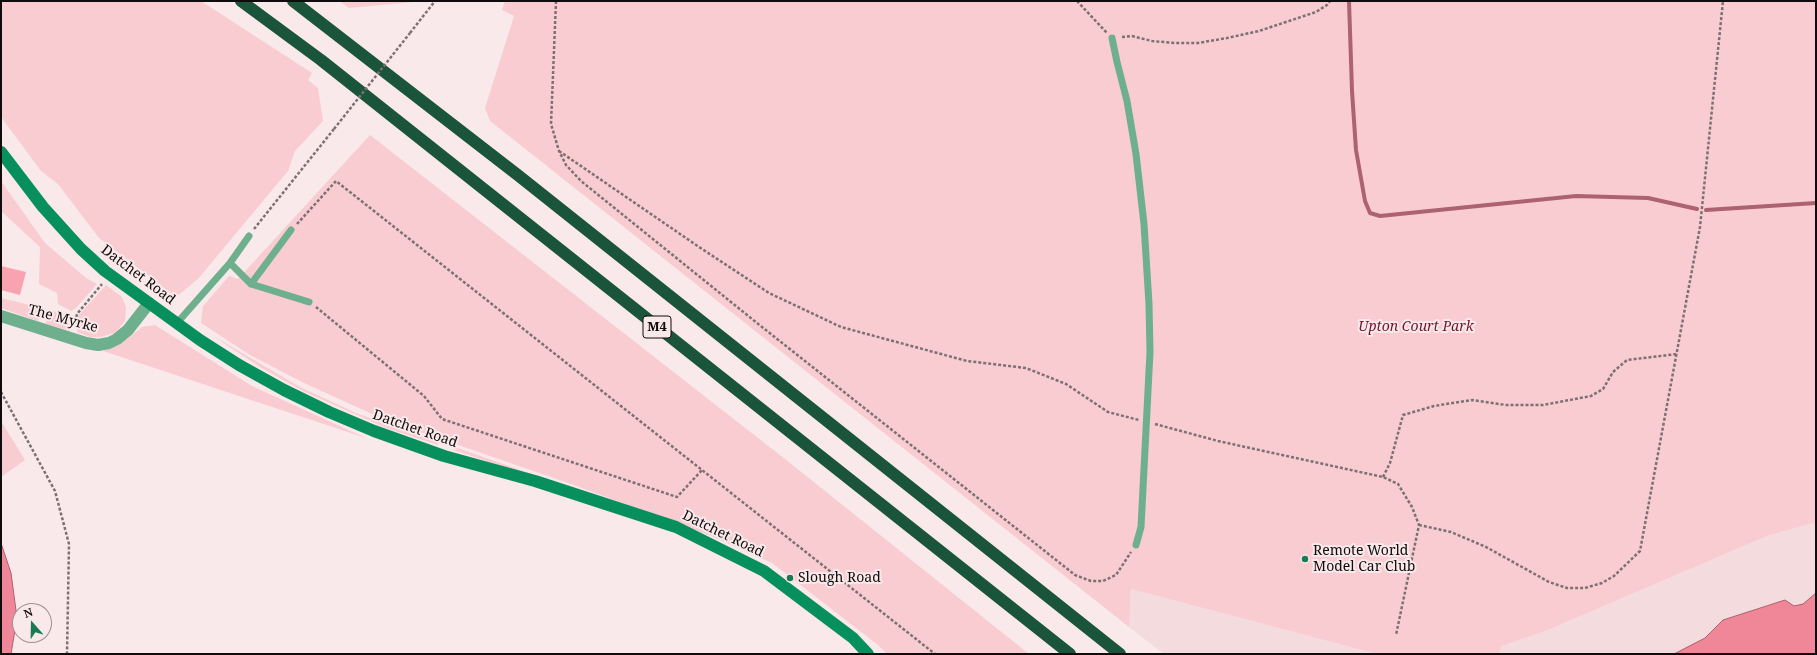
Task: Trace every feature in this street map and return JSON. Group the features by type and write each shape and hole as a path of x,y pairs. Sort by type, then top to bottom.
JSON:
{"highway":[{"name":"M4","path":"242,1 321,60 1070,654"},
{"name":"M4","path":"294,1 512,171 1120,654"}],"main road":[{"name":"Datchet Road","path":"1,152 43,207 81,249 105,271 177,323 239,365 328,412 374,431 444,456 536,481 676,527 764,571 853,638 868,654"}],"street":[{"name":"The Myrke","path":"1,316 71,339 98,345 109,343 117,339 128,330 149,303"}],"lane":[{"path":"1112,38 1127,101 1136,154 1144,224 1149,304 1150,352 1141,526 1136,545"},
{"path":"251,284 291,230"},
{"path":"177,323 230,263 249,236"},
{"path":"230,263 251,284 309,302"}],"path":[{"path":"249,236 435,1"},
{"path":"556,1 551,124 559,151 566,165 581,181 757,323 1075,575 1091,581 1103,581 1116,575 1136,545"},
{"path":"1077,1 1112,38 1132,36 1152,41 1175,43 1198,43 1259,30 1316,12 1327,5 1330,1"},
{"path":"1419,525 1451,532 1479,544 1549,582 1567,588 1585,588 1602,583 1614,576 1640,551 1700,227 1723,1"},
{"path":"559,151 769,293 841,327 967,361 1026,368 1066,384 1108,412 1218,441 1383,477 1398,484 1412,507 1419,525 1396,635"},
{"path":"291,230 336,181 935,654"},
{"path":"114,259 126,269"},
{"path":"71,339 77,314 103,285 100,282"},
{"path":"309,302 424,396 442,419 677,497 702,470"},
{"path":"1383,477 1390,463 1403,415 1434,406 1472,400 1506,404 1543,405 1591,396 1603,389 1613,372 1627,360 1677,354"},
{"path":"1,392 55,491 69,544 67,654"}],"shaded area":[{"path":"1816,522 1816,654 1499,654 1502,646 1548,630 1767,536"},
{"path":"1,543 11,573 15,603 12,603 13,643 11,654 1,654"},
{"path":"1131,589 1377,654 1164,654 1129,627"},
{"path":"1816,593 1816,654 1674,654 1705,638 1723,620 1785,600 1794,606 1803,604"}],"green space":[{"path":"1,1 201,1 312,73 308,80 318,88 323,121 295,151 288,171 198,279 176,297 99,238 58,184 41,171 1,117"},
{"path":"339,1 415,1 349,8"},
{"name":"Upton Court Park","path":"505,1 1816,1 1816,522 1767,536 1548,630 1502,646 1499,654 1377,654 1131,589 1129,627 490,121 485,108 514,16 502,10"},
{"path":"370,135 785,459 1029,654 887,654 878,645 772,563 711,536 571,484 383,419 304,383 250,355 201,323 203,306 229,276 238,279"},
{"path":"1,181 45,243 86,278 97,284 76,308 71,311 58,304 57,293 39,284 40,247 1,211"},
{"path":"106,285 122,297 126,307 125,321 115,333 101,337 90,337 77,332 78,316"},
{"path":"1,298 42,308 38,321 1,308"},
{"path":"48,310 73,316 70,331 46,324"},
{"path":"155,325 252,386 366,438 103,351 126,340 142,327"},
{"path":"210,334 300,387 356,413 438,442 438,445 386,428 303,391 260,367"},
{"path":"1,421 25,460 1,477"},
{"path":"455,447 540,477 542,480 454,450"}],"building":[{"path":"1,266 26,272 20,295 1,290"}],"waterway":[{"path":"1349,1 1352,91 1356,150 1365,201 1370,213 1380,216 1576,196 1648,198 1697,209"},
{"path":"1706,210 1816,203"}],"place":[{"name":"Remote World Model Car Club","path":"1305,559"},
{"name":"Slough Road","path":"790,578"}]}
